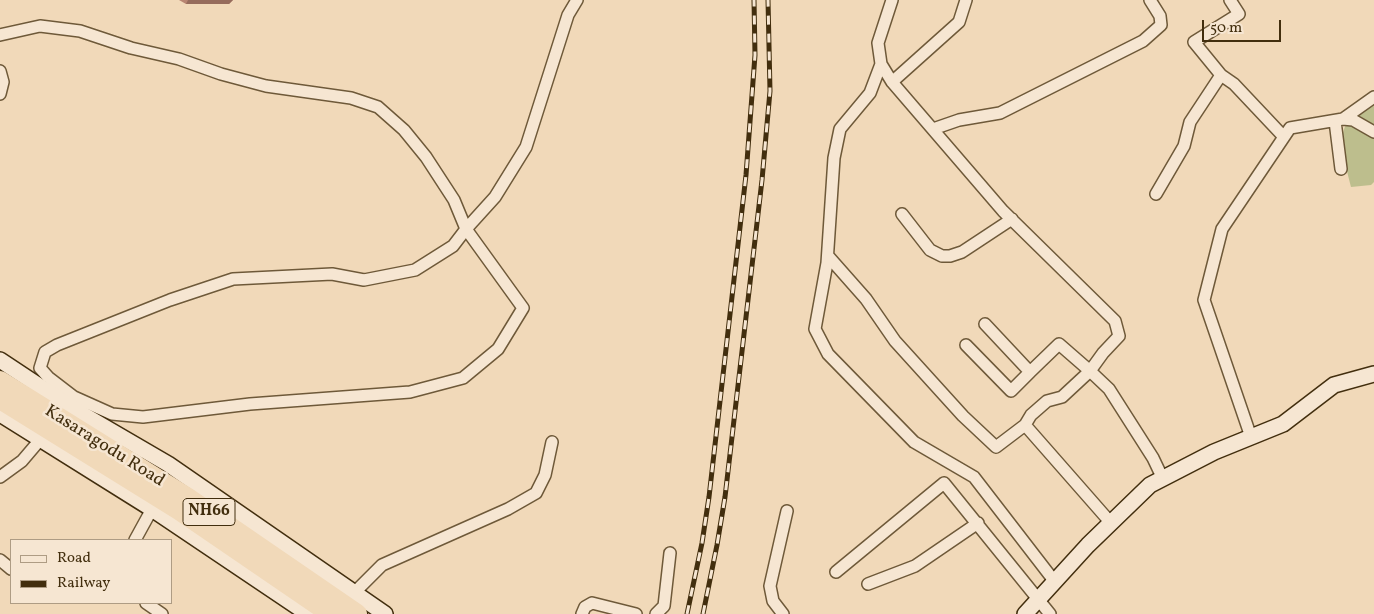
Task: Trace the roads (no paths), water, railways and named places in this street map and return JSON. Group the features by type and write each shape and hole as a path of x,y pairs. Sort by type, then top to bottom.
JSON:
{"highway":[{"name":"Kasaragodu Road","path":"0,381 188,498 357,614"},
{"name":"Kasaragodu Road","path":"0,399 45,434 179,510 331,614"}],"street":[{"path":"0,35 40,26 80,31 131,48 266,86 351,98 378,107 404,130 426,157 454,200 466,229 524,308 498,349 463,378 410,392 250,404 143,417 112,414 70,401 40,368 45,352 57,345 170,300 233,279 332,274 364,280 415,270 453,246 466,229 494,197 526,147 568,15 577,0"},
{"path":"828,256 866,299 895,341 963,416 996,447 1025,425 1031,415 1048,401 1062,398 1090,371 1118,336 1115,321 1012,219 892,82 881,64 878,43 892,0"},
{"path":"892,82 959,22 966,0"},
{"path":"933,129 959,120 1000,113 1143,41 1161,25 1160,16 1150,0"},
{"path":"1230,0 1239,14 1194,42 1221,75 1234,84 1284,138"},
{"path":"881,64 870,92 840,129 834,158 828,256 815,329 828,354 914,442 974,477 1055,582"},
{"path":"0,71 3,82 0,94"},
{"path":"1156,194 1184,146 1190,122 1221,75"},
{"path":"1339,120 1374,97"},
{"path":"1339,120 1341,169"},
{"path":"1251,437 1204,300 1222,229 1290,128 1339,120 1353,120 1374,132"},
{"path":"902,214 930,250 942,256 950,256 962,252 1012,219"},
{"path":"984,324 1030,372"},
{"path":"966,345 1011,391 1060,344 1109,389 1153,458 1163,479"},
{"path":"0,360 70,401 168,464 384,614"},
{"path":"1024,614 1088,545 1150,485 1214,452 1283,424 1334,385 1374,374"},
{"path":"0,414 45,434 308,614"},
{"path":"1025,425 1111,523"},
{"path":"0,477 22,461 45,434"},
{"path":"354,593 382,565 508,509 536,493 545,475 552,442"},
{"path":"836,572 944,483 1050,614"},
{"path":"136,539 152,509"},
{"path":"783,614 773,601 770,586 787,511"},
{"path":"868,584 915,566 978,523"},
{"path":"656,614 664,606 670,553"},
{"path":"0,560 10,568"},
{"path":"582,614 586,607 592,603 636,614"},
{"path":"147,604 162,614"}],"railway":[{"path":"687,614 702,543 709,497 746,175 755,55 754,0"},
{"path":"703,614 725,497 762,180 770,91 768,0"}]}
